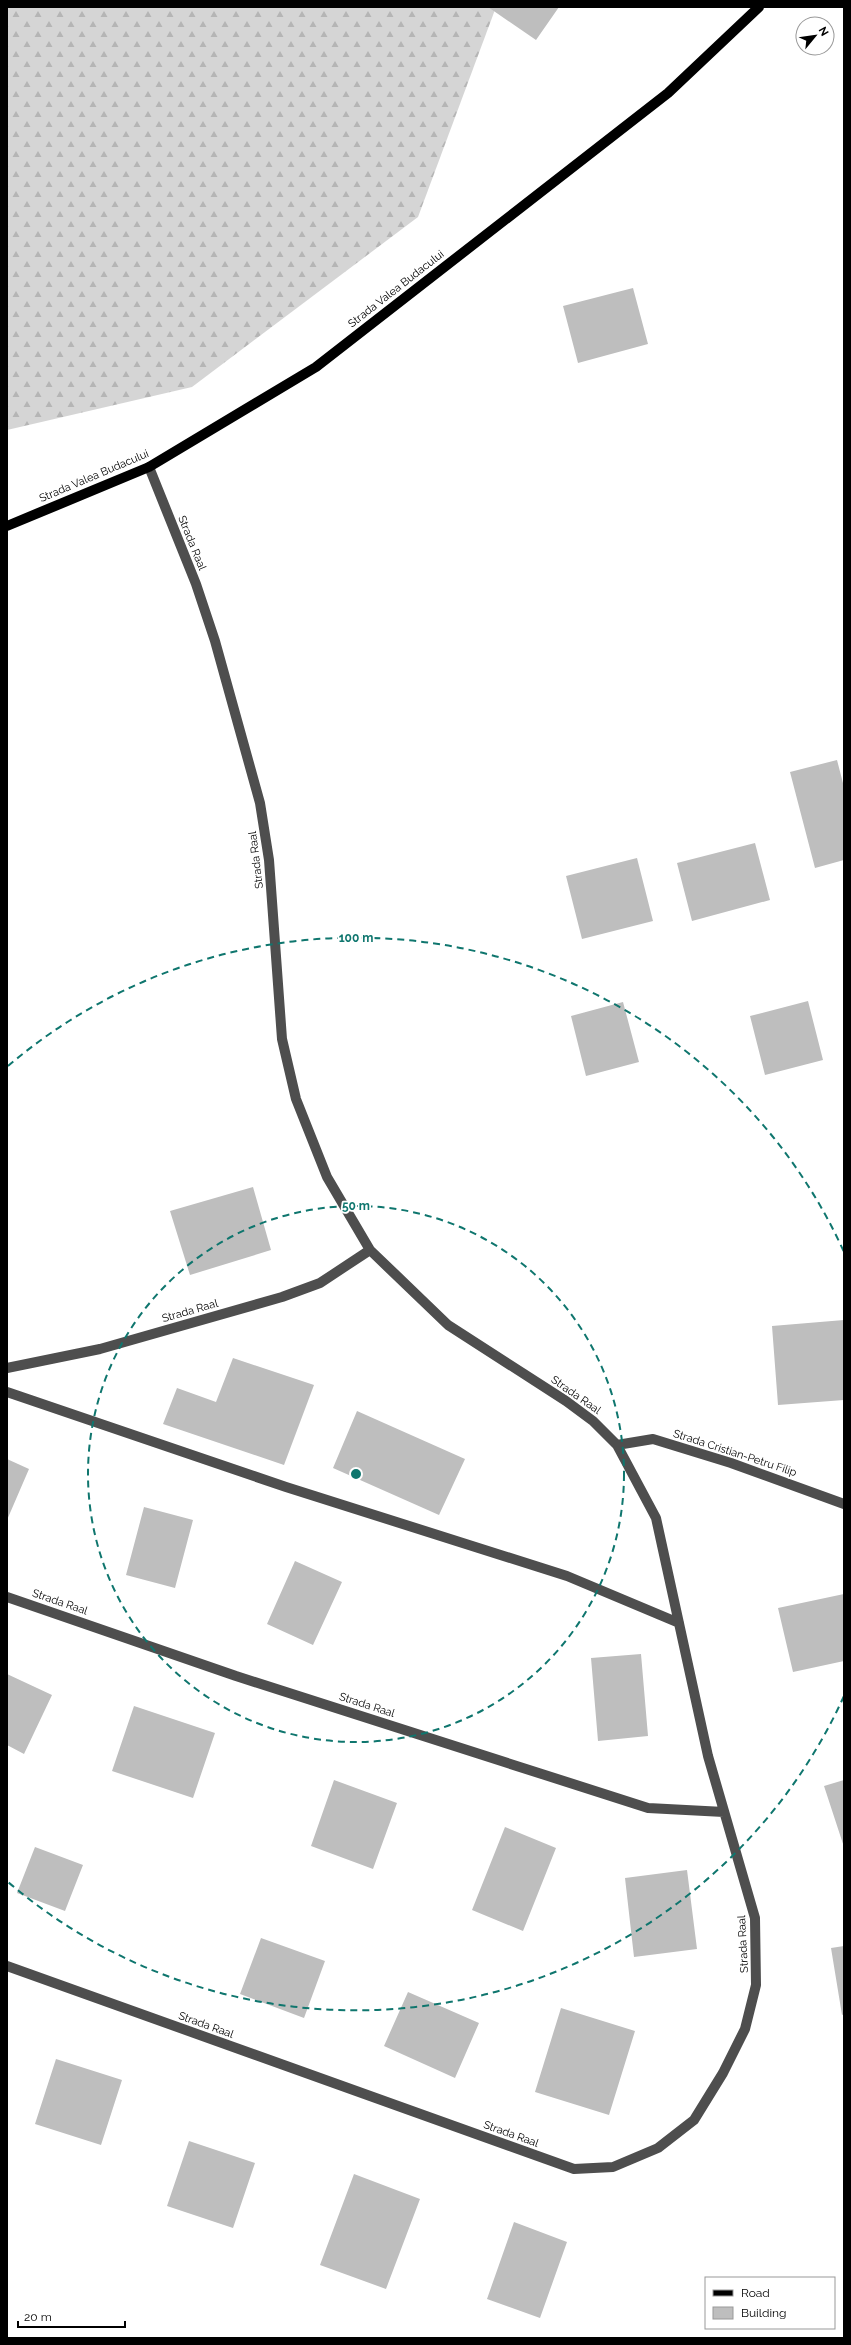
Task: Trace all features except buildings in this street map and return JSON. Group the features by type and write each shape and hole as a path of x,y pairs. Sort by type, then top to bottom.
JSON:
{"main road":[{"name":"Strada Valea Budacului","path":"7,526 149,467 316,367 668,93 759,7"}],"street":[{"name":"Strada Raal","path":"7,1966 574,2169 613,2167 658,2148 694,2120 723,2074 745,2029 756,1985 755,1918 708,1756 656,1518 617,1445 593,1421 566,1401 448,1325 370,1250 327,1177 296,1099 282,1039 269,860 260,803 215,641 196,584 149,467"},
{"name":"Strada Raal","path":"7,1368 100,1349 282,1297 320,1283 370,1250"},
{"path":"7,1392 286,1487 567,1576 679,1623"},
{"name":"Strada Cristian-Petru Filip","path":"617,1445 653,1439 731,1463 844,1504"},
{"name":"Strada Raal","path":"7,1597 236,1676 648,1808 724,1812"}],"green space":[{"path":"7,7 496,7 418,217 192,387 7,430"}]}
